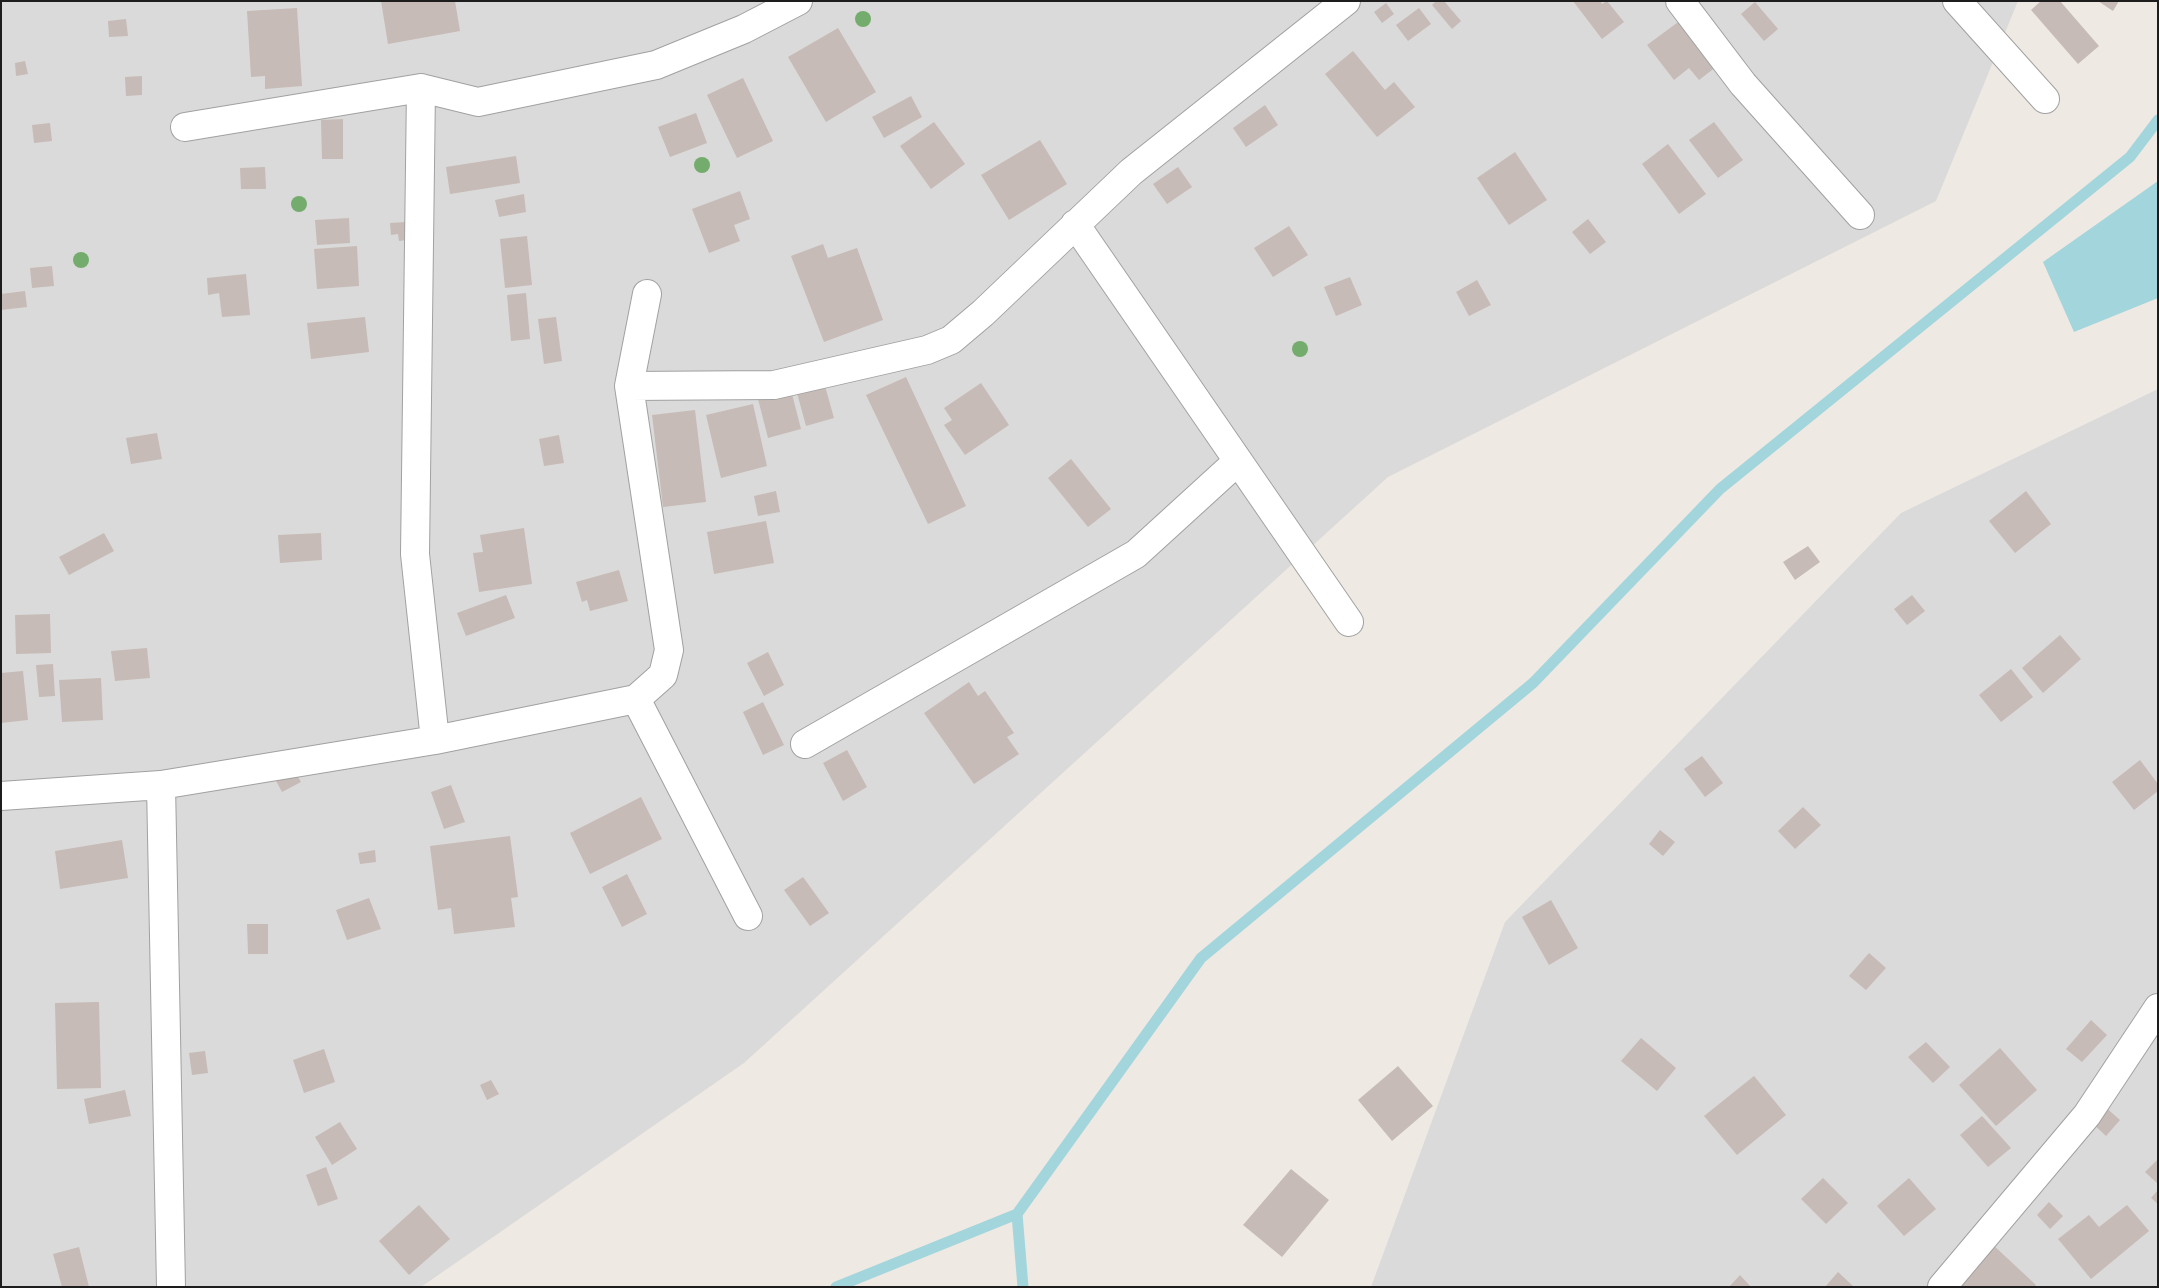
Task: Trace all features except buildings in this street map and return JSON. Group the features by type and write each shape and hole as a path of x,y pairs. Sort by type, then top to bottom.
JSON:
{"street":[{"path":"184,127 421,88 478,102 656,65 744,29 798,1"},
{"path":"630,386 774,385 926,350 952,340 983,313 1131,172 1346,1"},
{"path":"1680,1 1743,84 1860,215"},
{"path":"1957,1 2045,99"},
{"path":"421,88 415,554 435,740"},
{"path":"1075,224 1348,622"},
{"path":"1,796 161,786 435,740 636,699 663,675 669,650 630,386 647,294"},
{"path":"806,744 1136,554 1238,461"},
{"path":"636,699 748,916"},
{"path":"161,786 171,1287"},
{"path":"1942,1287 2087,1116 2158,1008"}],"shaded area":[{"path":"1,1 2018,1 1936,201 1388,477 744,1063 421,1287 1,1287"},
{"path":"2158,389 2158,1287 1371,1287 1505,922 1901,513"}],"water":[{"path":"2158,181 2158,298 2074,332 2043,262"}],"waterway":[{"path":"1023,1287 1017,1214 1201,958 1533,683 1720,489 2130,157 2158,120"},
{"path":"836,1287 1017,1214"}]}
